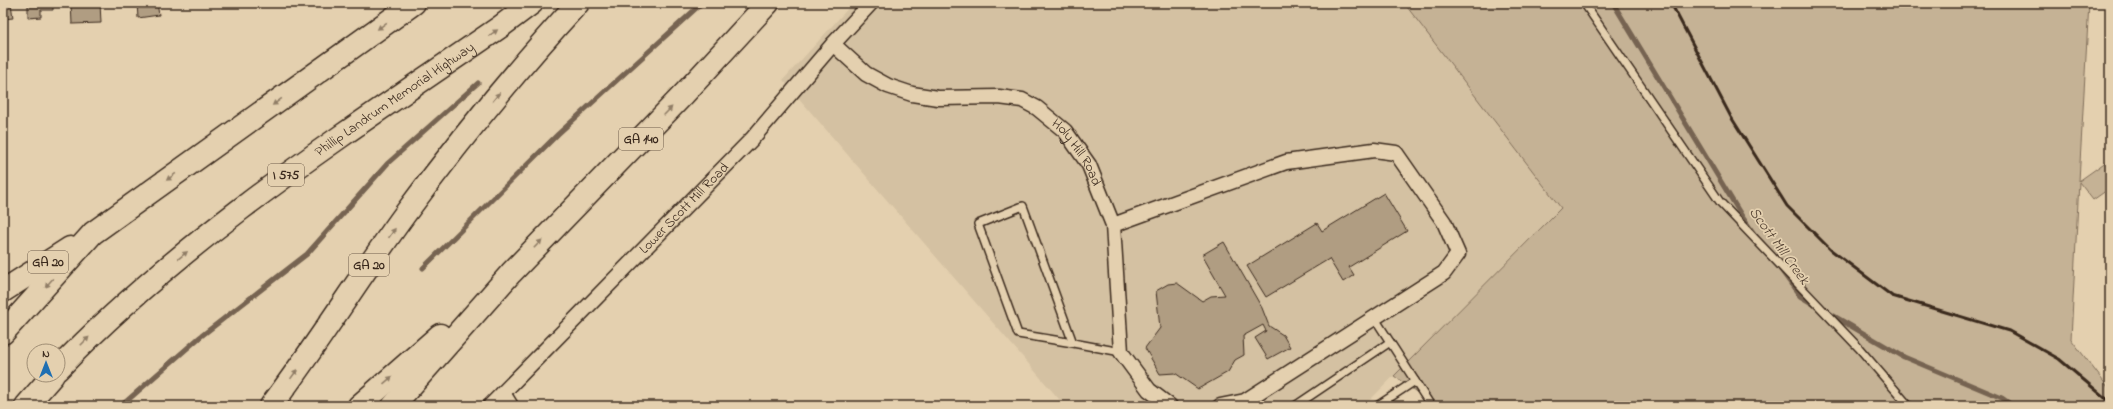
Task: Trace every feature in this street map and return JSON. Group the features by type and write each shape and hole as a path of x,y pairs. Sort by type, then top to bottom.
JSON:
{"highway":[{"path":"3,333 93,233 414,3"},
{"name":"Phillip Landrum Memorial Highway","path":"66,361 127,301 240,208 500,28 532,3"},
{"name":"GA 20","path":"271,406 405,215 472,127 521,66 578,3"},
{"name":"GA 140","path":"359,406 511,272 684,94 768,3"},
{"name":"GA 20","path":"3,291 93,233"},
{"path":"393,406 511,272"},
{"path":"26,406 45,383"}],"street":[{"name":"Lower Scott Mill Road","path":"490,406 752,139 833,44 871,3"},
{"name":"Holy Hill Road","path":"833,44 866,74 888,86 912,94 938,98 999,97 1022,100 1037,108 1065,131 1089,165 1113,225 1117,263 1121,352"},
{"path":"1113,225 1286,162 1374,150 1396,153 1444,222 1458,254 1444,272 1246,403 1220,406"},
{"path":"1121,352 1149,390 1170,406"},
{"path":"503,393 511,406"}],"lane":[{"path":"1584,3 1720,202 1859,348 1909,406"},
{"path":"1073,343 1023,206 978,224 1018,334 1121,352"},
{"path":"1374,317 1431,406"},
{"path":"1295,406 1390,342"},
{"path":"1377,406 1415,381"}],"shaded area":[{"path":"853,3 1404,3 1561,208 1364,406 1065,406 783,80"},
{"path":"1404,3 2089,3 2079,181 2110,159 2110,188 2093,200 2079,182 2071,339 2110,390 2110,406 1436,406 1394,376 1561,208"}],"building":[{"path":"3,3 11,3 13,18 3,19"},
{"path":"28,3 53,3 53,10 41,10 41,17 28,18"},
{"path":"71,3 100,3 101,23 72,24"},
{"path":"137,3 157,3 159,15 138,18"},
{"path":"1384,193 1407,231 1349,267 1354,275 1343,282 1329,259 1266,297 1247,266 1317,223 1322,231"},
{"path":"1224,242 1262,308 1269,326 1283,335 1290,347 1268,359 1255,338 1266,331 1263,325 1243,336 1244,355 1235,360 1228,372 1198,389 1175,373 1160,374 1145,348 1160,328 1156,291 1168,284 1177,283 1202,301 1211,296 1225,295 1202,255"}],"waterway":[{"path":"423,268 558,134 702,3"},
{"name":"Scott Mill Creek","path":"1613,3 1743,218 1757,238"},
{"path":"121,406 200,337 307,254 388,163 478,83"},
{"name":"Scott Mill Creek","path":"1781,270 1800,296 1815,305"},
{"name":"Scott Mill Creek","path":"1827,312 1904,357 2002,398 2013,406"}],"railway":[{"path":"1671,3 1731,117 1787,206 1831,250 1892,296 2009,331 2059,359 2110,402"}]}
